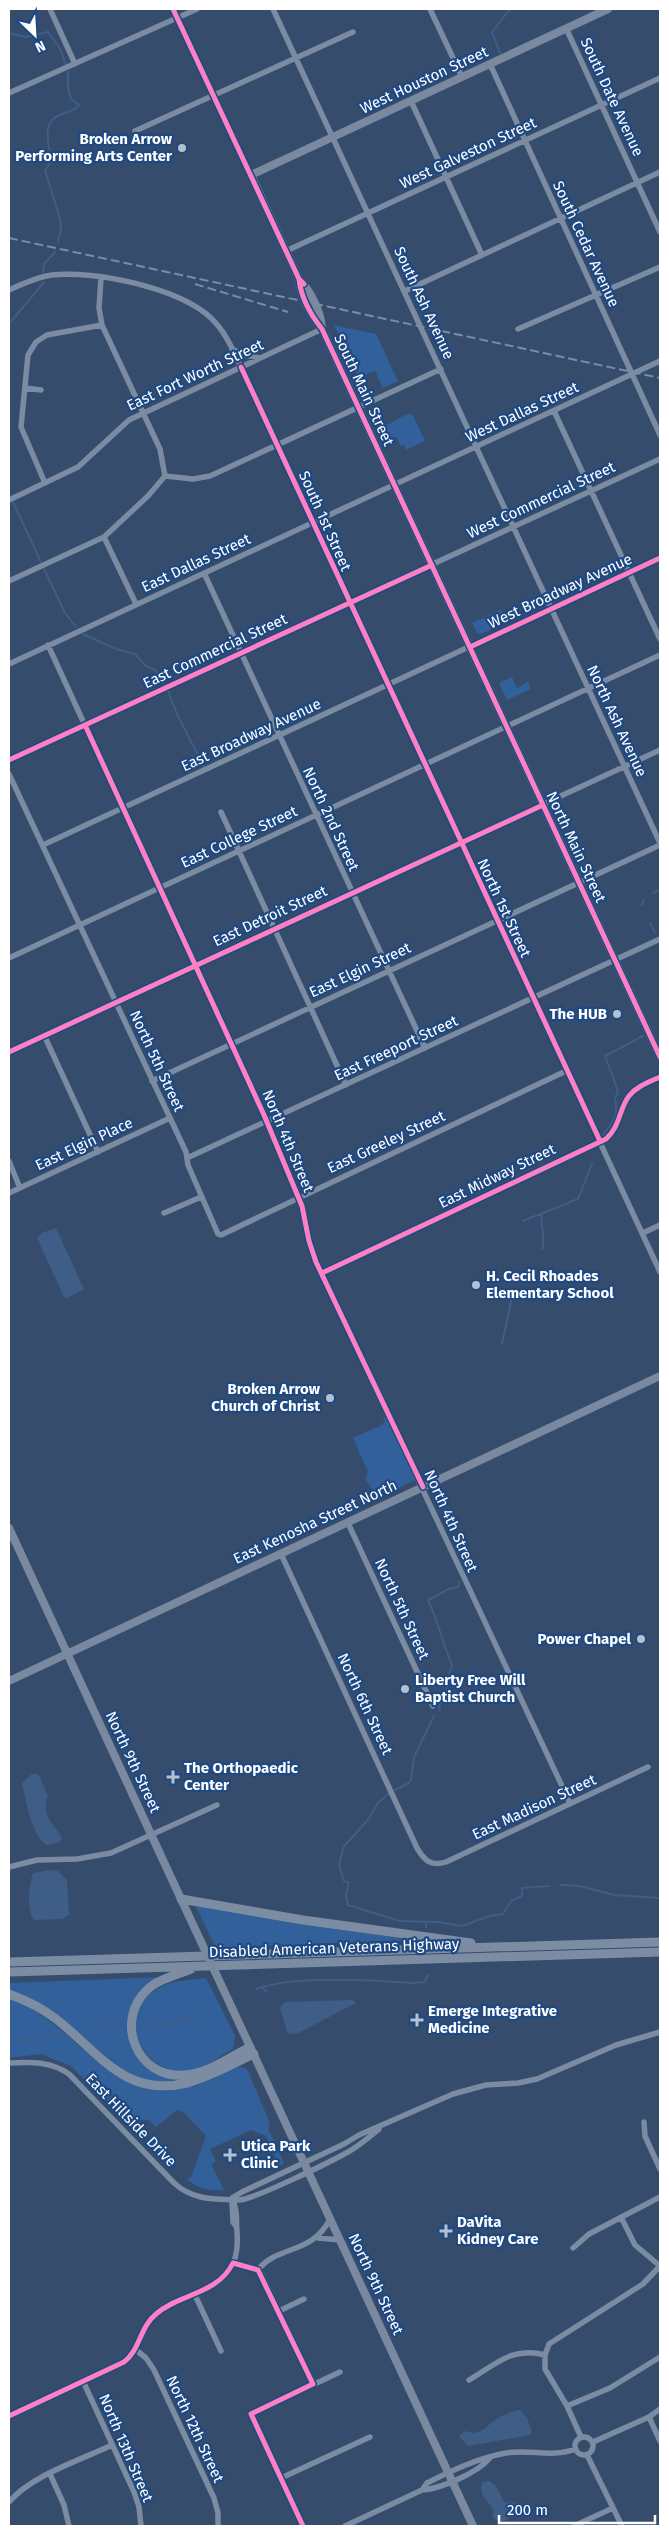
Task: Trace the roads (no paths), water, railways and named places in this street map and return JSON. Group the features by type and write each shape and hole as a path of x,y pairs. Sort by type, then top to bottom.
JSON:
{"highway":[{"path":"181,1899 404,1936 501,1947"},
{"name":"Disabled American Veterans Highway","path":"9,1962 660,1942"},
{"name":"Disabled American Veterans Highway","path":"9,1972 660,1952"},
{"path":"198,1966 157,1982 138,2001 131,2023 132,2037 137,2051 157,2070 168,2074 185,2075 204,2070 252,2051"},
{"path":"9,1994 47,2012 112,2069 143,2083 168,2086 187,2083 252,2051"}],"main road":[{"name":"West Houston Street","path":"251,175 608,9"},
{"name":"South Main Street","path":"251,175 299,279 301,291 312,316 322,329 470,647"},
{"name":"North Main Street","path":"470,647 660,1057"},
{"name":"East Kenosha Street North","path":"9,1681 660,1376"},
{"name":"North 9th Street","path":"9,1528 473,2526"}],"street":[{"path":"50,9 76,64"},
{"name":"South Main Street","path":"173,9 251,175"},
{"path":"9,93 197,9"},
{"name":"South Ash Avenue","path":"273,9 551,609"},
{"path":"430,9 462,77"},
{"name":"South Date Avenue","path":"566,28 660,232"},
{"path":"135,131 353,32"},
{"name":"South Cedar Avenue","path":"490,64 660,434"},
{"name":"West Galveston Street","path":"286,251 660,78"},
{"path":"411,101 482,255"},
{"path":"405,291 660,172"},
{"path":"518,329 660,267"},
{"name":"South 1st Street","path":"9,290 36,278 53,275 101,278 162,292 192,304 216,322 241,367 388,685"},
{"path":"101,278 99,308 102,325 160,449 165,476"},
{"path":"45,483 22,431 28,355 33,346 42,338 102,325"},
{"name":"East Fort Worth Street","path":"9,500 78,466 116,430 143,413 322,329"},
{"path":"232,349 245,355 260,358"},
{"name":"West Dallas Street","path":"395,485 660,361"},
{"path":"165,476 202,479 440,369"},
{"path":"25,388 41,390"},
{"path":"554,411 660,639"},
{"name":"West Commercial Street","path":"432,565 660,459"},
{"path":"9,581 104,537 148,496 165,476"},
{"name":"East Dallas Street","path":"9,664 395,485"},
{"path":"104,537 136,604"},
{"name":"West Broadway Avenue","path":"470,647 660,558"},
{"name":"East Commercial Street","path":"9,760 432,565"},
{"name":"North 2nd Street","path":"204,573 424,1048"},
{"name":"North Ash Avenue","path":"551,609 660,844"},
{"name":"North 4th Street","path":"48,645 232,1044 299,1198 311,1248 322,1273 570,1803"},
{"name":"East Broadway Avenue","path":"43,845 470,647"},
{"name":"East College Street","path":"9,958 660,655"},
{"name":"North 1st Street","path":"388,685 660,1272"},
{"name":"East Detroit Street","path":"9,1052 660,750"},
{"name":"North 5th Street","path":"9,774 170,1118 187,1158 200,1197 218,1234"},
{"path":"221,812 346,1085"},
{"name":"East Elgin Street","path":"152,1081 660,844"},
{"name":"East Freeport Street","path":"187,1158 660,939"},
{"path":"44,1035 98,1152"},
{"name":"East Greeley Street","path":"218,1234 299,1198 566,1071"},
{"name":"East Midway Street","path":"322,1273 600,1141 614,1131 629,1096 639,1087 660,1077"},
{"name":"East Elgin Place","path":"9,1193 170,1118"},
{"path":"9,1161 20,1188"},
{"path":"164,1213 200,1197"},
{"path":"643,1233 660,1225"},
{"name":"North 5th Street","path":"348,1522 433,1706"},
{"name":"North 6th Street","path":"282,1554 417,1848 430,1863"},
{"name":"East Madison Street","path":"430,1863 440,1864 446,1862 648,1767"},
{"path":"9,1868 37,1860 77,1860 116,1851 218,1805"},
{"name":"East Hillside Drive","path":"232,2198 359,2134 385,2125 471,2088 537,2079 616,2045 660,2032"},
{"name":"East Hillside Drive","path":"9,2064 37,2062 64,2071 180,2188 206,2199 232,2198 240,2200 258,2194 349,2151 385,2125"},
{"path":"644,2122 645,2136 660,2169"},
{"path":"573,2248 588,2234 660,2197"},
{"path":"9,2416 124,2362 135,2349 144,2329 156,2314 220,2281 233,2263 237,2244 236,2208 232,2198"},
{"path":"581,2437 567,2406 545,2369 545,2355 550,2344 560,2336 643,2284 660,2266 635,2245 621,2217"},
{"path":"318,2238 330,2219"},
{"path":"258,2270 268,2261 318,2238 340,2240"},
{"path":"233,2263 258,2270 313,2384"},
{"path":"195,2295 221,2351"},
{"path":"279,2311 304,2299"},
{"name":"North 12th Street","path":"135,2349 146,2358 154,2370 214,2498 218,2513 218,2526"},
{"path":"470,2380 516,2352 530,2351 545,2355"},
{"path":"567,2406 610,2388 660,2357"},
{"path":"303,2526 250,2414 340,2372"},
{"name":"North 13th Street","path":"83,2381 138,2500 141,2526"},
{"path":"593,2442 649,2417 660,2409"},
{"path":"649,2417 660,2441"},
{"path":"281,2478 370,2437"},
{"path":"581,2437 588,2437 593,2442 593,2450 587,2454 580,2454 576,2449 576,2442 581,2437"},
{"path":"10,2501 25,2487 112,2445"},
{"path":"422,2490 427,2483 479,2458 489,2459 507,2453 554,2454 576,2449"},
{"path":"587,2454 622,2526"},
{"path":"345,2526 422,2490 431,2490 452,2481 482,2466 489,2459"},
{"path":"50,2474 64,2505 69,2526"},
{"path":"574,2526 613,2508"}],"waterway":[{"path":"500,53 492,32 510,9"},
{"path":"9,33 26,37 48,32 59,47 66,64"},
{"path":"58,242 61,228 60,219 45,170 51,162 48,141 50,122 79,105 71,99 68,88 68,72"},
{"path":"43,272 44,264 55,252"},
{"path":"9,324 44,282"},
{"path":"13,502 41,562"},
{"path":"44,569 65,613 76,627"},
{"path":"83,634 116,649 135,654 146,666 155,670 165,685"},
{"path":"168,691 177,714 204,767"},
{"path":"653,893 660,890"},
{"path":"642,905 644,900"},
{"path":"650,923 655,932"},
{"path":"603,1135 616,1115 615,1098 618,1091 605,1056 643,1036"},
{"path":"523,1221 578,1199 592,1164"},
{"path":"542,1213 541,1222 544,1240 542,1249"},
{"path":"502,1344 512,1297"},
{"path":"440,1711 439,1706 448,1692 446,1682 452,1666 428,1600 449,1589 458,1587 459,1582"},
{"path":"395,1790 411,1780 414,1757 434,1716"},
{"path":"388,1794 377,1804 368,1820 344,1846 339,1865 344,1881 349,1883 346,1895 348,1905 400,1921 437,1922 462,1926 489,1916 503,1914 511,1901 522,1896 522,1888 550,1886"},
{"path":"560,1885 580,1886 614,1895 660,1898"},
{"path":"426,1922 426,1927"},
{"path":"256,1989 290,1982 332,1980 425,1982 428,1975"},
{"path":"261,1987 267,1992"},
{"path":"137,2027 161,2026 202,2014"},
{"path":"86,2026 121,2027"},
{"path":"9,2044 60,2034"}],"railway":[{"path":"9,238 660,378"},
{"path":"195,284 288,312"}],"place":[{"name":"Broken Arrow Performing Arts Center","path":"182,148"},
{"name":"The HUB","path":"617,1014"},
{"name":"H. Cecil Rhoades Elementary School","path":"476,1285"},
{"name":"Broken Arrow Church of Christ","path":"330,1398"},
{"name":"Power Chapel","path":"641,1639"},
{"name":"Liberty Free Will Baptist Church","path":"405,1689"},
{"name":"The Orthopaedic Center","path":"173,1777"},
{"name":"Emerge Integrative Medicine","path":"417,2020"},
{"name":"Utica Park Clinic","path":"230,2155"},
{"name":"DaVita Kidney Care","path":"446,2231"}]}
